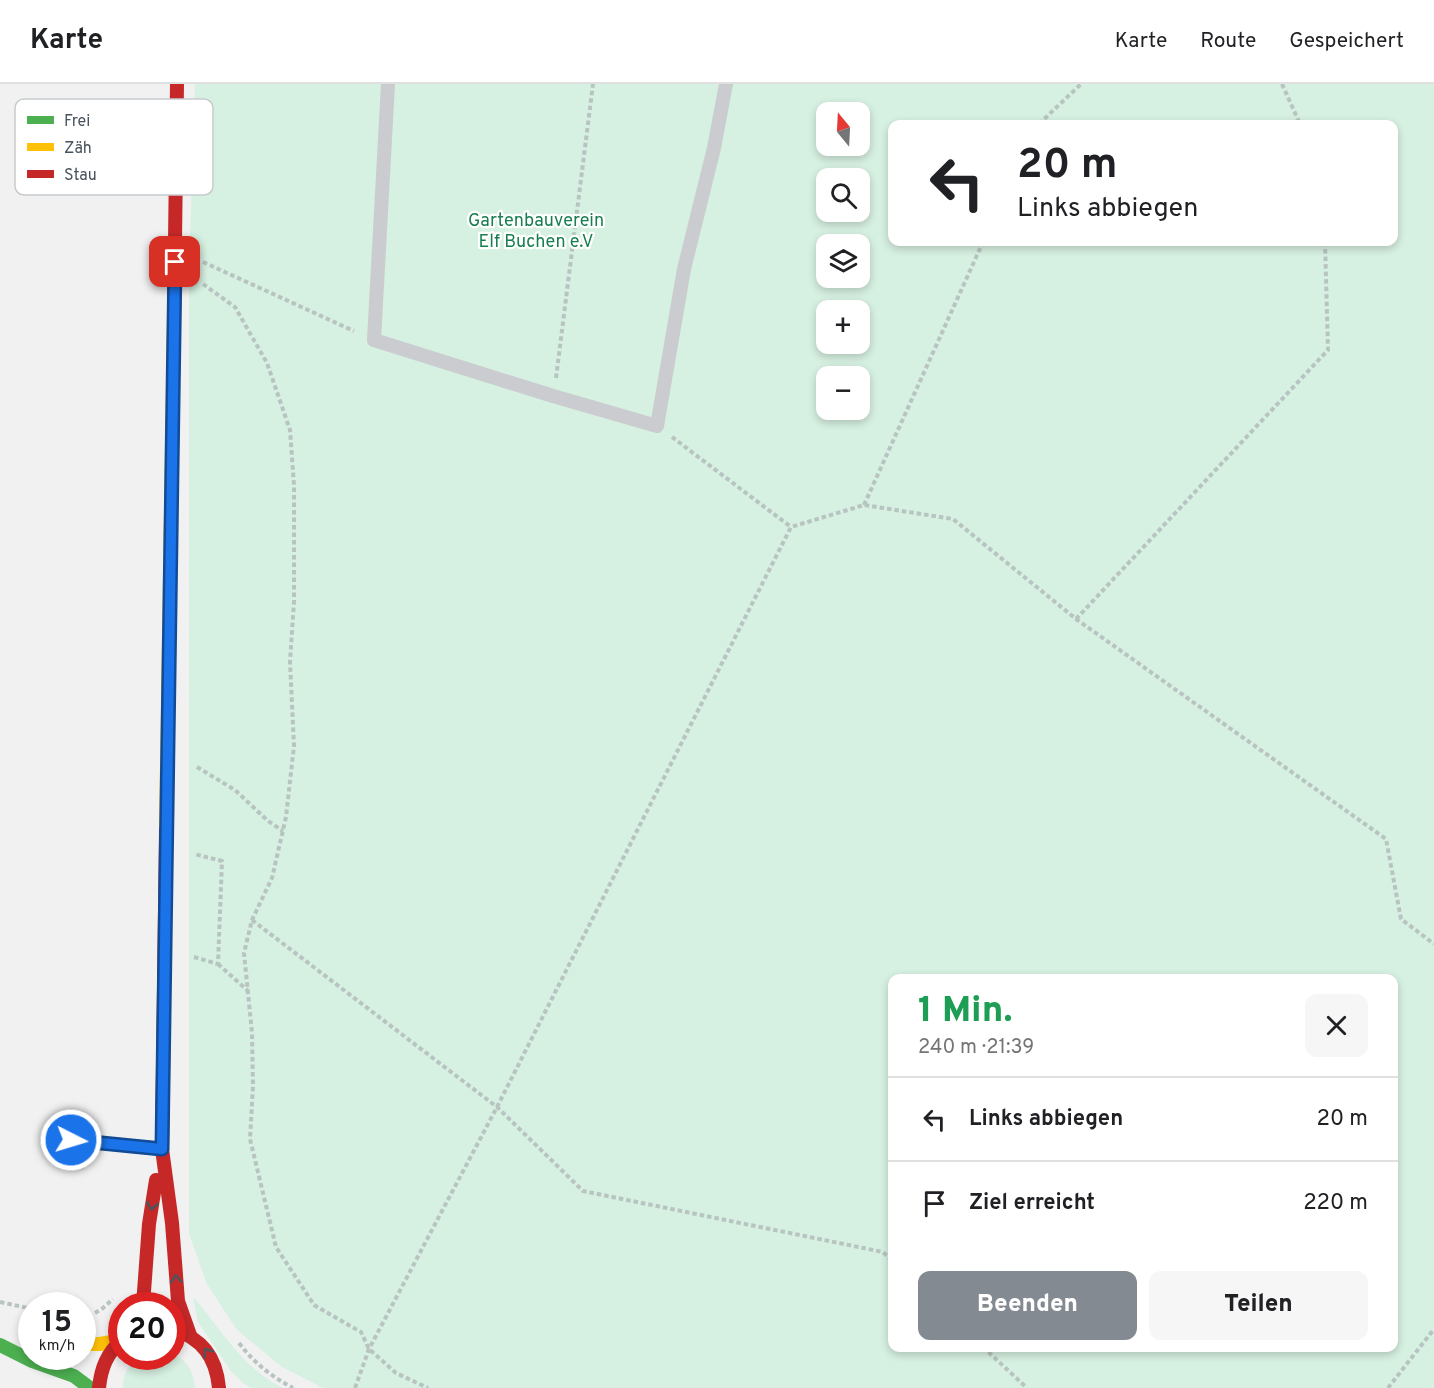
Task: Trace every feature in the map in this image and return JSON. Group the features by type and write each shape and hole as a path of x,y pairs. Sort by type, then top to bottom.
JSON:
{"main road":[{"path":"177,84 177,99"},
{"path":"176,195 162,1149 172,1223 178,1301 190,1335"},
{"path":"145,1292 149,1224 162,1149"},
{"path":"186,1333 199,1341 210,1354 219,1381 233,1388"},
{"path":"0,1345 32,1361 74,1376 90,1388"},
{"path":"99,1388 99,1376 108,1355"}],"lane":[{"path":"388,84 374,340 657,426 684,270 714,148 726,84"},
{"path":"71,1140 162,1149"}],"path":[{"path":"553,396 593,84"},
{"path":"1043,120 1081,84"},
{"path":"1282,84 1298,120"},
{"path":"864,506 981,246"},
{"path":"1076,619 1328,350 1325,246"},
{"path":"175,249 374,340"},
{"path":"198,281 235,307 267,363 290,430 294,485 294,602 290,662 294,746 286,817 273,878 252,921 244,953 252,1033 253,1086 250,1139 276,1247 314,1305 361,1332 369,1349 396,1373 428,1388"},
{"path":"657,426 791,527"},
{"path":"355,1388 369,1349 497,1107 791,527 864,506 953,519 1076,619 1386,838 1401,919 1434,944"},
{"path":"168,750 235,790 268,821 283,831"},
{"path":"167,847 222,861 218,964"},
{"path":"252,921 497,1107 583,1191 882,1252 888,1258"},
{"path":"165,949 218,964 248,991"},
{"path":"0,1302 18,1306"},
{"path":"1388,1388 1434,1329"},
{"path":"233,1336 257,1364 293,1388"},
{"path":"988,1352 1027,1388"}],"green space":[{"name":"Gartenbauverein Elf Buchen e.V","path":"195,84 1434,84 1434,1388 323,1388 282,1367 237,1330 207,1284 189,1234 189,274 191,195 213,195 213,99 195,99"},
{"path":"193,1298 225,1338 257,1372 283,1388 251,1388 231,1371 198,1322"},
{"path":"186,1365 193,1377 195,1388 123,1388 126,1371 186,1370"}],"building":[{"path":"70,1152 83,1152 83,1169 70,1169"}],"traffic: fast":[{"path":"0,1345 32,1361 74,1376 90,1388"}],"traffic: slow":[{"path":"166,830 174,320"},
{"path":"96,1344 108,1343"}],"traffic: jam":[{"path":"177,84 177,99"},
{"path":"174,320 176,195"},
{"path":"166,830 162,1149 172,1223 178,1301 190,1335"},
{"path":"144,1292 149,1224 156,1180"},
{"path":"186,1334 199,1343 211,1358 219,1388"},
{"path":"99,1388 101,1374 108,1357"}],"route":[{"path":"71,1140 162,1149 175,262"}]}
